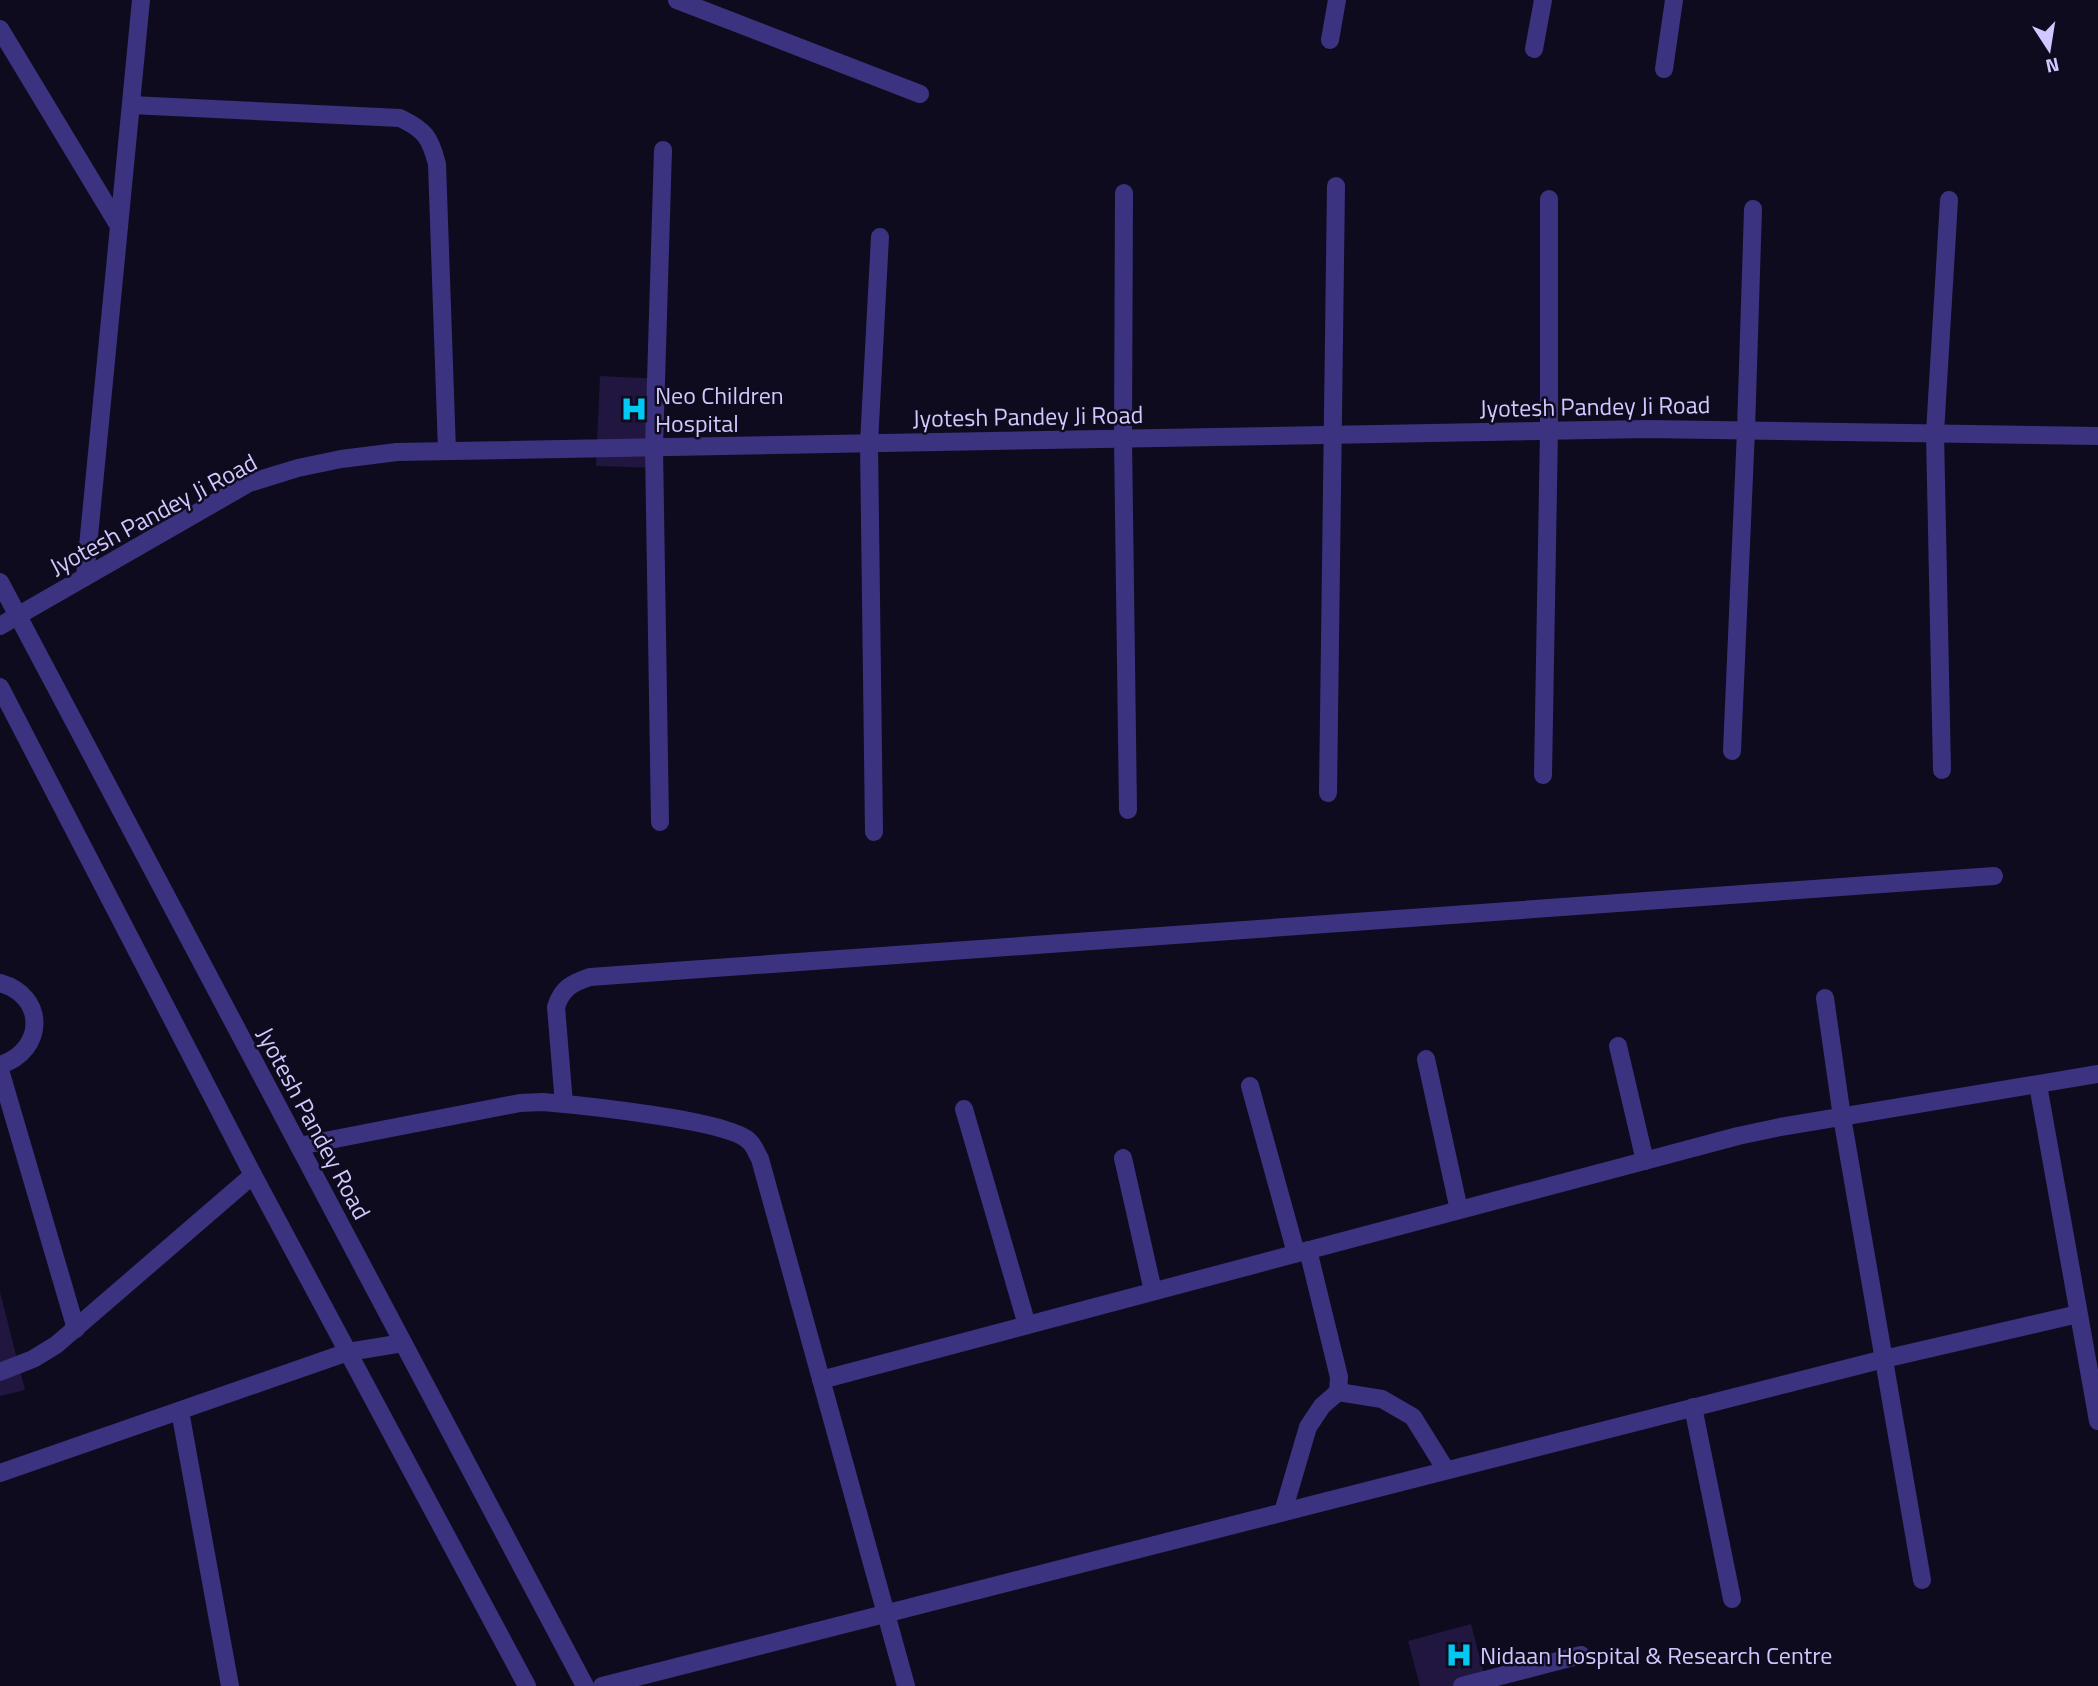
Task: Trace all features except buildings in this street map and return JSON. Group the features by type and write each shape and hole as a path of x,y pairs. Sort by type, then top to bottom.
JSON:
{"street":[{"path":"85,577 141,0"},
{"path":"677,0 920,94"},
{"path":"1330,40 1337,0"},
{"path":"1534,49 1543,0"},
{"path":"1664,69 1674,0"},
{"path":"0,29 119,226"},
{"path":"131,106 400,118 418,127 431,142 437,164 447,451"},
{"path":"660,822 654,447 663,150"},
{"path":"1328,793 1336,186"},
{"path":"1125,192 1123,439 1128,810"},
{"path":"1543,775 1549,430 1549,199"},
{"path":"1942,771 1935,433 1949,200"},
{"path":"1732,751 1753,209"},
{"path":"874,832 869,443 880,237"},
{"name":"Jyotesh Pandey Ji Road","path":"0,626 249,484 298,468 397,452 1549,430 1746,430 2098,436"},
{"name":"Jyotesh Pandey Road","path":"0,582 585,1686"},
{"path":"0,687 253,1175 527,1686"},
{"path":"564,1104 556,1007 560,995 571,983 590,977 1994,876"},
{"path":"0,983 21,992 34,1015 35,1029 31,1042 23,1054 0,1068 76,1329"},
{"path":"1825,998 1842,1117 1922,1580"},
{"path":"1618,1046 1644,1161"},
{"path":"1426,1059 1459,1210"},
{"path":"821,1380 1738,1136 2098,1074"},
{"path":"2038,1085 2098,1421"},
{"path":"1250,1086 1339,1377 1338,1392 1322,1406 1308,1426 1283,1512"},
{"path":"299,1146 520,1103 564,1104 701,1123 730,1130 748,1140 760,1159 906,1686"},
{"path":"964,1109 1027,1325"},
{"path":"1123,1158 1153,1291"},
{"path":"0,1372 33,1359 56,1345 253,1175"},
{"path":"602,1686 1884,1359 2078,1314"},
{"path":"0,1473 348,1352 403,1343"},
{"path":"1338,1392 1382,1399 1413,1417 1446,1470"},
{"path":"1693,1408 1732,1600"},
{"path":"180,1410 230,1686"},
{"path":"1462,1686 1522,1678 1581,1655"}],"place":[{"name":"Neo Children Hospital","path":"634,409"},
{"name":"Nidaan Hospital & Research Centre","path":"1459,1655"}]}
